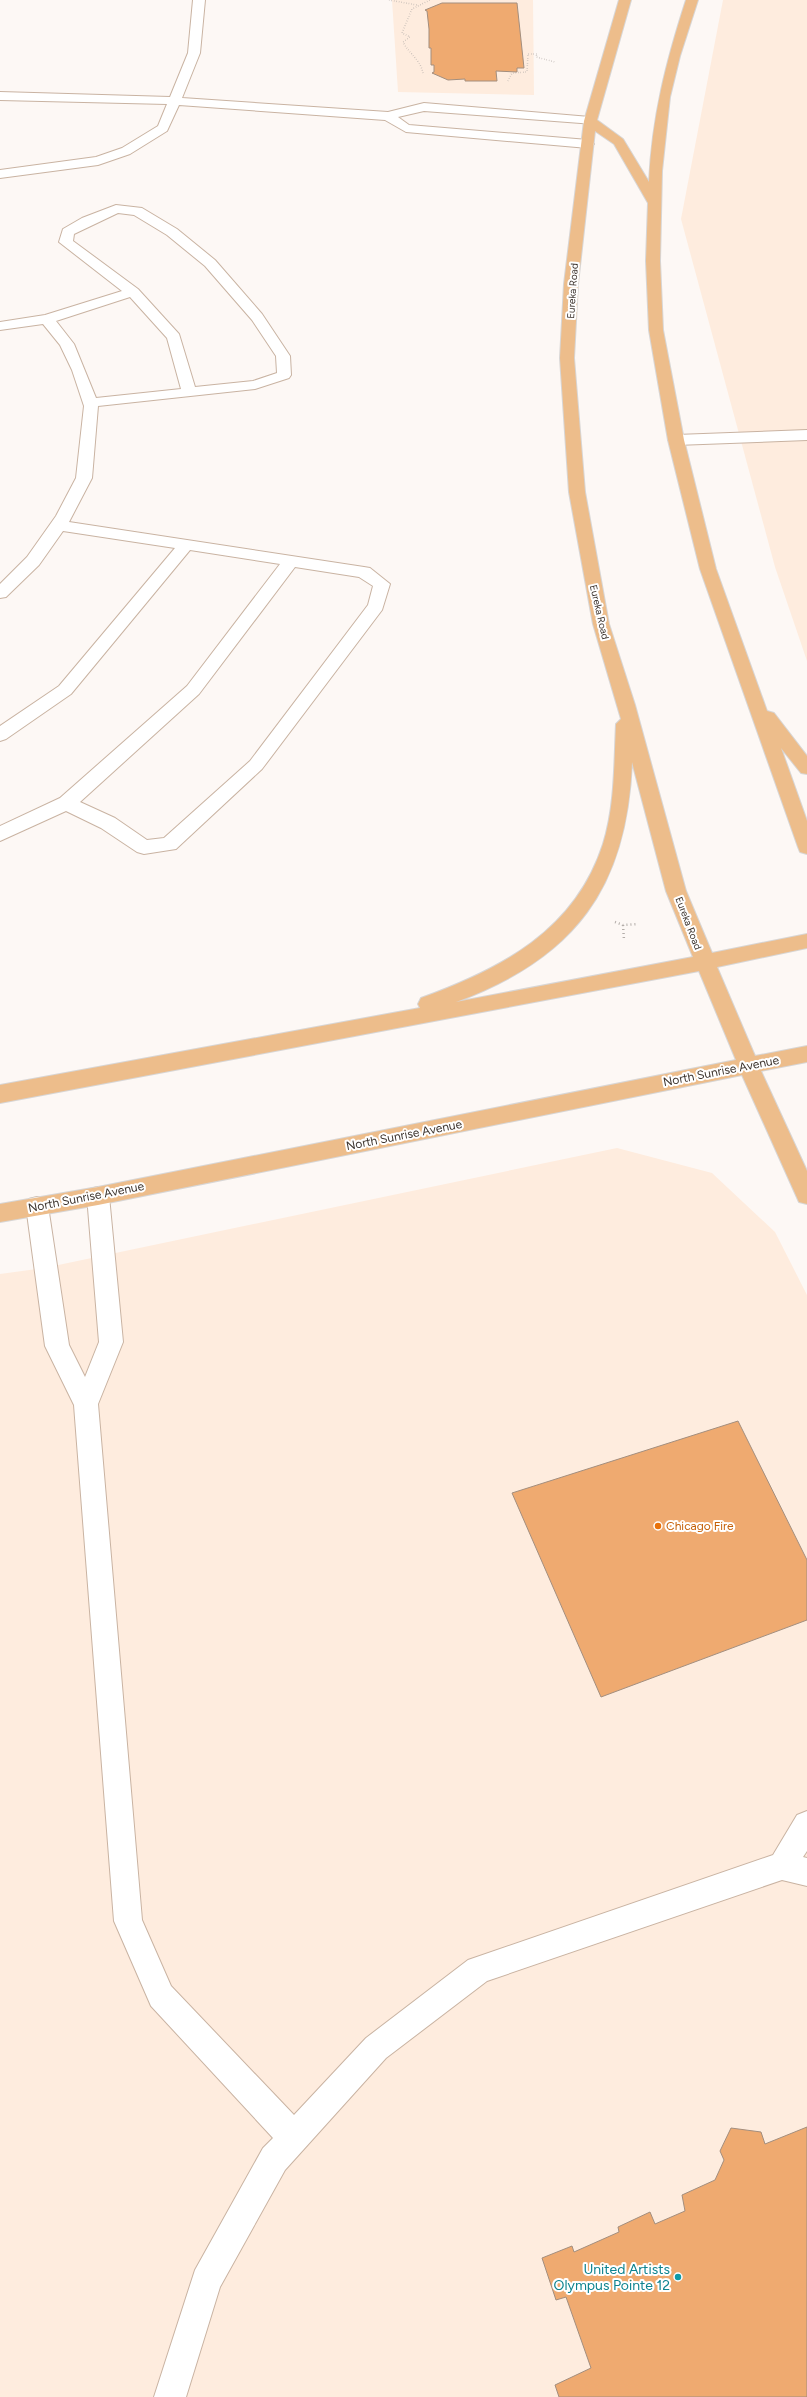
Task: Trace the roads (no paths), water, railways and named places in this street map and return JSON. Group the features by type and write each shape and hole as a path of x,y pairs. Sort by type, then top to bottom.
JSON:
{"main road":[{"name":"Eureka Road","path":"625,0 590,121 571,284 567,358 577,492 601,624 626,705 676,891 704,962 748,1065 807,1195"},
{"path":"692,0 674,56 664,97 654,202 656,330 676,440 708,568 747,683 807,847"},
{"path":"590,121 619,142 654,202"},
{"path":"747,683 776,728 807,768"},
{"path":"356,1028 446,998 495,977 524,961 545,946 572,918 600,876 612,843 619,804 626,705"},
{"path":"0,1094 356,1028 807,941"},
{"name":"North Sunrise Avenue","path":"0,1213 98,1196 807,1054"}],"lane":[{"path":"0,174 98,161 126,151 163,128 194,53 199,0"},
{"path":"0,96 173,101 388,116 424,107 590,121"},
{"path":"388,116 406,128 588,144"},
{"path":"89,403 255,385 284,374 282,356 257,316 210,263 172,232 136,211 116,209 87,221 68,232 66,242 133,292 174,337 190,392"},
{"path":"0,326 47,319 133,292"},
{"path":"0,593 33,561 58,525 84,478 89,403 79,370 67,344 47,319"},
{"path":"676,440 807,435"},
{"path":"58,525 364,572 382,584 376,606 256,765 169,844 144,847 108,823 67,803"},
{"path":"0,736 65,690 186,544"},
{"path":"0,834 26,820 67,803 193,690 291,561"},
{"path":"86,1404 111,1342 98,1196"},
{"path":"38,1206 57,1346 86,1404 128,1920 161,1996 294,2138"},
{"path":"170,2397 206,2281 274,2159 376,2048 478,1970 794,1869 807,1825"}],"place":[{"name":"Chicago Fire","path":"658,1526"},
{"name":"United Artists Olympus Pointe 12","path":"678,2277"}]}
